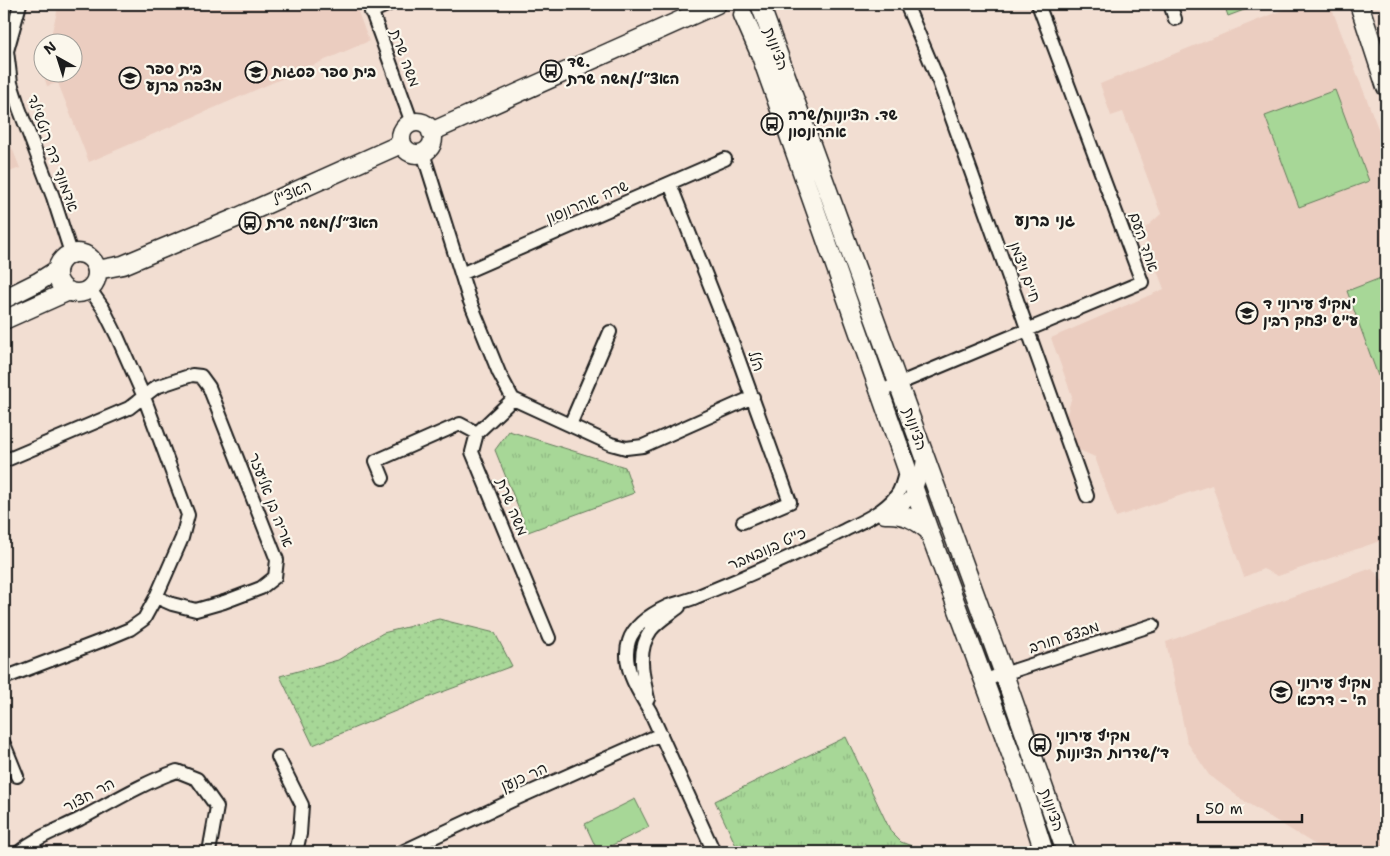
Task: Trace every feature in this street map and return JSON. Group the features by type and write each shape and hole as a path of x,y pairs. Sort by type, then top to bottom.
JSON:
{"street":[{"name":"אדמונד דה רוטשילד","path":"20,4 7,51 7,84 19,108 54,197 71,254"},
{"path":"370,8 388,4"},
{"path":"431,132 717,4"},
{"path":"727,4 732,10 743,15 756,11 762,5"},
{"name":"חיים ויצמן","path":"906,4 939,82 1087,496"},
{"name":"אחד העם","path":"881,391 1142,282 1038,4"},
{"path":"1170,4 1175,19"},
{"path":"1358,4 1386,87"},
{"name":"הציונות","path":"762,5 1004,674 1066,852"},
{"name":"משה שרת","path":"370,8 412,123"},
{"name":"הציונות","path":"743,15 761,56 929,531 1026,792 1044,852"},
{"path":"412,123 421,123 431,132 433,140 422,153 410,153 401,144 402,131 412,123"},
{"name":"האצ\"ל","path":"97,270 123,265 236,218 401,144"},
{"path":"422,153 461,274 499,373 513,398 611,444 626,448 643,446 752,397"},
{"name":"שרה אהרונסון","path":"461,274 725,159"},
{"name":"הלל","path":"670,184 752,397 790,502 743,522"},
{"path":"4,299 57,270 62,260 71,254 84,254 90,257 97,270 95,280 89,288 80,292 69,291 4,320"},
{"path":"57,270 58,281 69,291"},
{"path":"4,678 130,629 144,619 156,597 182,538 188,515 144,397 103,308 89,288"},
{"path":"570,425 610,332"},
{"name":"אריה בן אליעזר","path":"4,461 129,408 156,387 192,375 201,376 209,387 277,560 275,577 261,588 196,610 172,604 156,597"},
{"path":"383,478 376,461 460,424 477,433 513,398"},
{"name":"משה שרת","path":"477,433 472,452 549,638"},
{"path":"915,491 921,476 924,454"},
{"name":"כ\"ט בנובמבר","path":"714,852 650,711 643,676 643,646 652,629 684,602 762,570 862,521 888,504 898,495 904,479 906,465"},
{"name":"כ\"ט בנובמבר","path":"862,521 885,514 906,503 915,491"},
{"path":"885,514 903,514 929,531"},
{"name":"מבצע חורב","path":"985,680 1153,624"},
{"name":"הר כנען","path":"402,852 661,734"},
{"path":"4,744 17,776"},
{"path":"278,757 302,805 300,834 296,852"},
{"name":"הר חצור","path":"19,852 31,841 78,820 158,778 177,771 197,779 217,807 208,852"}],"shaded area":[{"name":"בית ספר מצפה ברנע","path":"59,4 355,4 369,41 89,162 58,83 47,86 46,82 82,82 82,32 52,32"},
{"name":"מקיף עירוני ד' ע\"ש יצחק רבין","path":"1297,4 1330,4 1386,149 1386,539 1278,576 1263,569 1244,577 1212,485 1116,517 1095,457 1077,449 1066,417 1072,396 1051,338 1164,289 1142,231 1161,214 1123,112 1111,116 1100,84"},
{"path":"4,128 20,168 4,174"},
{"name":"מקיף עירוני ה' - דרכא","path":"1372,568 1386,585 1386,852 1327,852 1244,801 1209,775 1187,742 1166,642"}],"green space":[{"path":"1224,4 1260,4 1228,16"},
{"path":"1335,90 1369,181 1299,207 1265,116"},
{"path":"1386,276 1386,373 1378,376 1347,291"},
{"path":"509,431 625,467 634,493 528,532 495,450"},
{"path":"439,619 495,633 512,666 437,694 313,745 280,676 338,660 383,633"},
{"path":"846,737 891,832 901,842 928,852 739,852 715,801"},
{"path":"635,799 649,827 598,852 585,824"}],"place":[{"name":"שד. האצ״ל/משה שרת","path":"551,71"},
{"name":"בית ספר פסגות","path":"256,72"},
{"name":"בית ספר מצפה ברנע","path":"130,78"},
{"name":"שד. הציונות/שרה אהרונסון","path":"772,124"},
{"name":"האצ״ל/משה שרת","path":"250,223"},
{"name":"מקיף עירוני ד' ע\"ש יצחק רבין","path":"1247,313"},
{"name":"מקיף עירוני ה' - דרכא","path":"1281,692"},
{"name":"מקיף עירוני ד׳/שדרות הציונות","path":"1040,745"}],"district":[{"name":"גני ברנע","path":"1045,220"}]}
